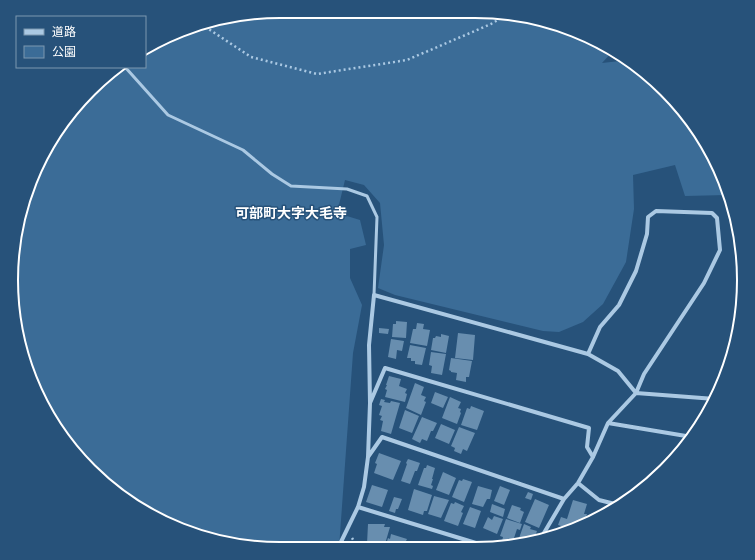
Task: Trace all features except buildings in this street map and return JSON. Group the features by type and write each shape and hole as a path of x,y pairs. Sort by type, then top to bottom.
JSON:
{"street":[{"path":"544,533 564,499 578,483 608,423 636,393 644,374 704,283 720,250 717,218 712,213 656,211 648,218 647,234 636,271 619,305 600,328 588,354"},
{"path":"341,542 358,507 364,487 368,457 370,403 369,345 374,295 588,354 618,371 636,393 709,399"},
{"path":"370,403 385,368 590,428 587,447 592,456"},
{"path":"608,423 685,436"},
{"path":"368,457 382,437 564,499"},
{"path":"578,483 599,500 612,503"},
{"path":"358,507 473,542"}],"lane":[{"path":"126,68 168,115 243,150 272,174 291,186 347,188 367,196 377,217 374,295"}],"path":[{"path":"208,28 251,57 317,74 407,60 499,19"}],"green space":[{"path":"280,18 475,18 509,20 543,27 591,45 609,55 602,63 621,62 648,83 672,107 693,134 710,164 723,195 685,196 675,165 633,175 634,209 626,262 603,304 583,322 559,332 543,331 395,295 378,288 384,245 380,203 364,185 345,180 337,213 360,220 366,245 350,249 350,278 362,305 353,353 339,542 280,542 246,540 196,528 164,515 134,498 107,477 83,453 62,426 45,396 27,348 20,314 18,280 20,246 32,196 53,149 62,134 83,107 107,83 126,68 146,68 146,55 164,45 212,27 246,20"}],"district":[{"name":"可部町大字大毛寺","path":"291,213"}]}
